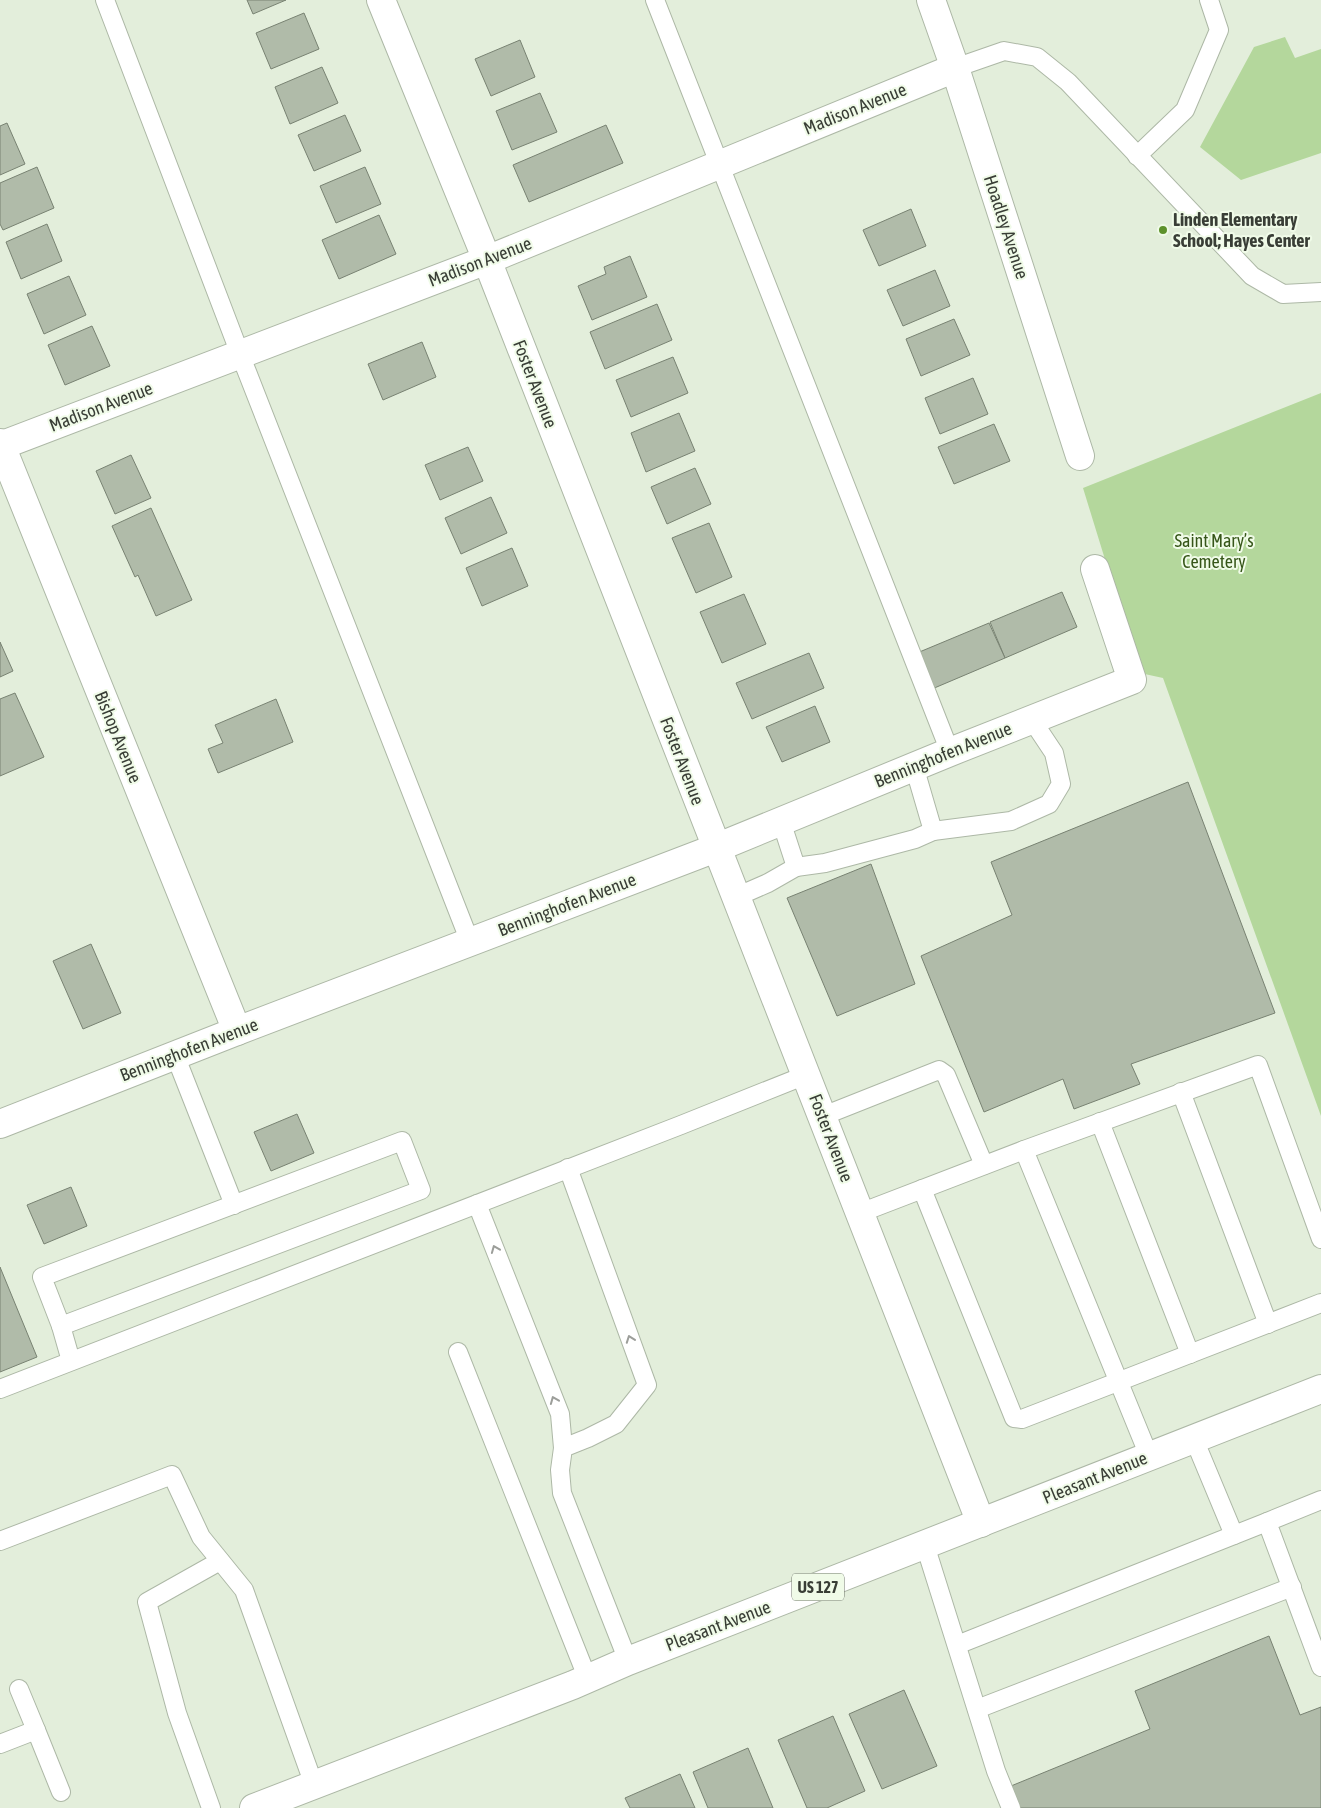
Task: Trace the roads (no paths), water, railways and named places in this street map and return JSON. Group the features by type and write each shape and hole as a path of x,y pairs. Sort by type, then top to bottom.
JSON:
{"street":[{"name":"Foster Avenue","path":"381,0 487,260 981,1523"},
{"name":"Hoadley Avenue","path":"931,0 955,68 1080,456"},
{"name":"Madison Avenue","path":"0,445 487,260 955,68"},
{"name":"Bishop Avenue","path":"0,445 237,1031"},
{"name":"Benninghofen Avenue","path":"0,1124 237,1031 716,848 914,766 1132,680 1095,569"},
{"name":"Pleasant Avenue","path":"254,1808 573,1685 587,1677 1321,1389"}],"lane":[{"path":"105,0 240,354 470,942"},
{"path":"655,0 950,752"},
{"path":"1137,156 1185,110 1219,30 1209,0"},
{"path":"955,68 1004,51 1037,57 1068,82 1252,276 1283,294 1321,292"},
{"path":"736,897 768,883 796,867 825,864 915,839 932,831 1011,821 1049,804 1060,784 1054,754 1032,720"},
{"path":"914,766 932,831"},
{"path":"781,821 796,867"},
{"path":"175,1055 234,1205"},
{"path":"860,1213 1024,1150 1258,1065 1321,1239"},
{"path":"823,1116 939,1070 946,1076 984,1165"},
{"path":"0,1389 806,1075"},
{"path":"1181,1092 1268,1324"},
{"path":"1100,1122 1190,1354"},
{"path":"61,1326 421,1190 402,1141 42,1277 61,1326 71,1361"},
{"path":"1024,1150 1149,1456"},
{"path":"563,1448 616,1424 646,1385 568,1168"},
{"path":"922,1189 1014,1418 1022,1419 1321,1303"},
{"path":"477,1204 560,1414 563,1448 560,1470 562,1493 628,1661"},
{"path":"458,1352 587,1677"},
{"path":"1194,1439 1234,1535"},
{"path":"0,1541 172,1475 201,1537 244,1590 314,1784"},
{"path":"957,1645 1321,1500"},
{"path":"1267,1522 1321,1667"},
{"path":"925,1545 996,1771 1011,1808"},
{"path":"211,1808 177,1714 147,1602 220,1561"},
{"path":"977,1708 1292,1587"},
{"path":"19,1689 61,1792"},
{"path":"0,1744 36,1730"}],"place":[{"name":"Linden Elementary School; Hayes Center","path":"1163,230"}],"park label":[{"name":"Saint Mary’s Cemetery","path":"1214,551"}]}
